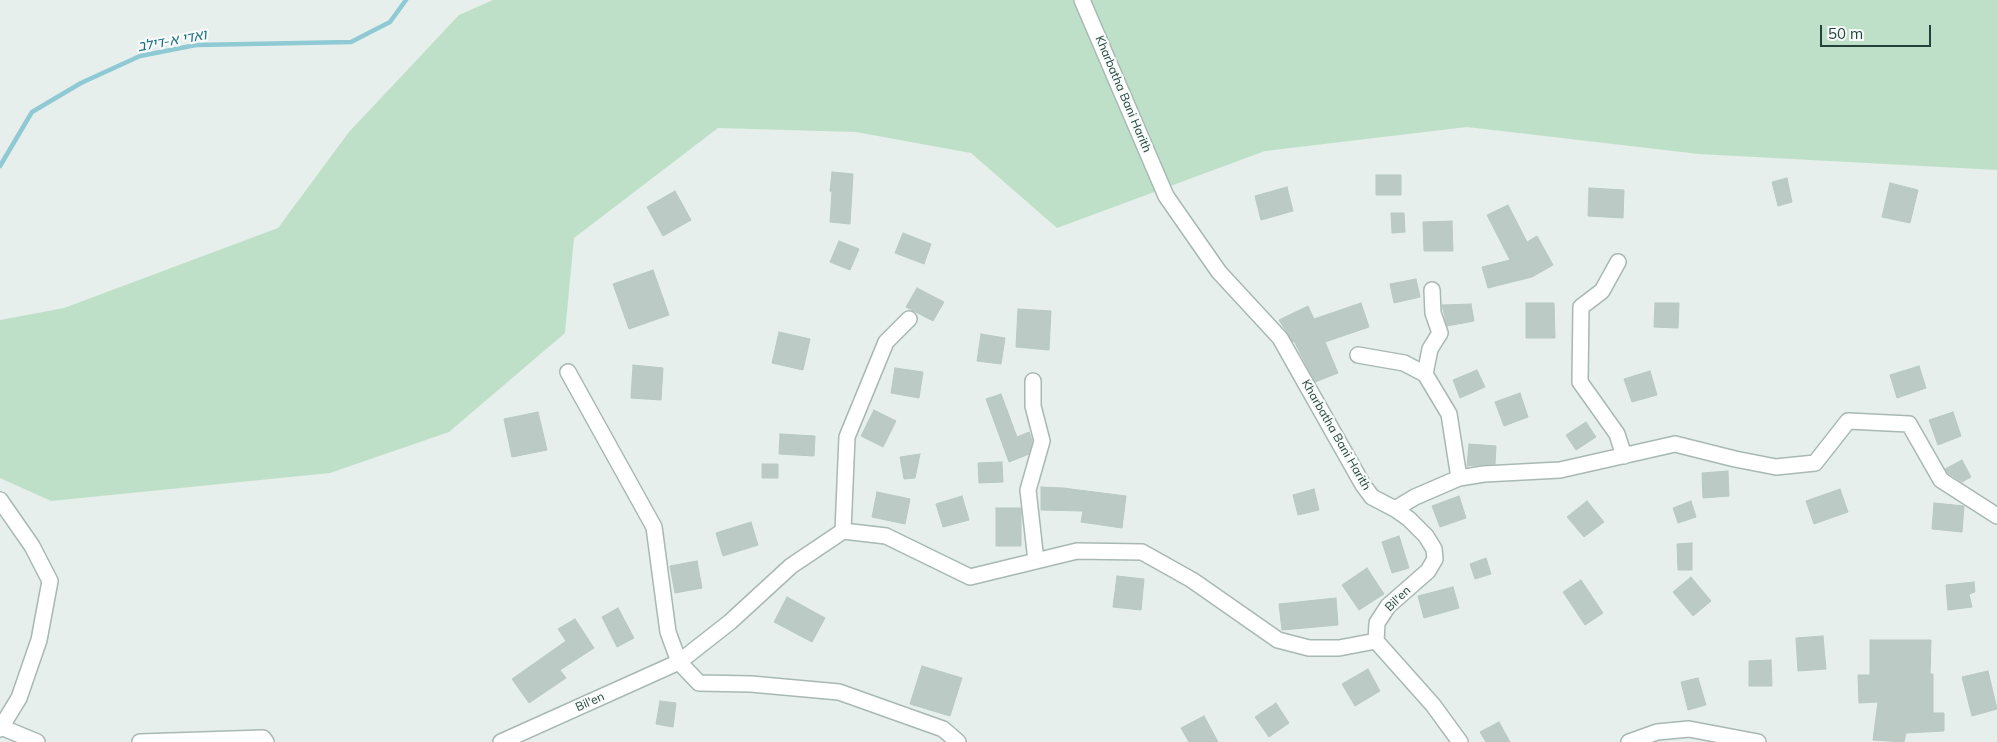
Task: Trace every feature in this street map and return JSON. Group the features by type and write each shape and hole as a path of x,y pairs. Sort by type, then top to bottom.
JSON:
{"street":[{"name":"Kharbatha Bani Harith","path":"1082,0 1166,196 1219,272 1280,338 1363,485 1372,497 1395,509"},
{"path":"1618,262 1602,291 1581,307 1580,382 1617,434 1624,456"},
{"path":"1425,374 1430,349 1440,333 1432,313 1432,290"},
{"path":"910,319 886,342 847,437 843,531 886,536 970,577 1078,551 1142,552 1192,580 1278,640 1309,648 1339,648 1376,640 1433,705 1460,742"},
{"path":"1358,355 1404,363 1425,374 1450,414 1459,478"},
{"path":"568,372 654,527 668,632 679,662 699,682 750,684 840,692 944,728 958,742"},
{"path":"1033,381 1033,406 1042,441 1028,490 1036,561"},
{"path":"1395,509 1415,497 1459,478 1484,474 1560,470 1675,444 1776,467 1815,463 1848,421 1909,424 1941,480 1997,516"},
{"path":"0,500 32,546 50,581 39,640 19,698 0,728 37,742"},
{"name":"Bil'en","path":"1376,640 1376,622 1388,606 1428,571 1435,559 1434,549 1426,536 1409,519 1395,509"},
{"name":"Bil'en","path":"501,742 679,662 730,622 791,566 843,531"},
{"path":"1629,742 1657,732 1689,729 1758,742"},
{"path":"140,742 263,738 266,742"}],"green space":[{"path":"493,0 1997,0 1997,170 1699,154 1467,127 1265,151 1057,228 971,153 856,132 718,128 574,238 565,333 449,432 330,473 51,501 0,478 0,320 64,308 278,228 349,132 459,15"}],"building":[{"path":"832,172 853,174 850,224 830,222"},
{"path":"1376,175 1401,175 1401,195 1376,195"},
{"path":"1787,178 1792,202 1778,206 1772,182"},
{"path":"1890,183 1918,190 1910,223 1882,217"},
{"path":"1287,187 1293,211 1261,220 1255,196"},
{"path":"1589,188 1624,190 1623,218 1588,216"},
{"path":"675,191 691,220 663,236 647,207"},
{"path":"1508,205 1527,242 1537,236 1553,265 1532,277 1488,288 1482,267 1510,260 1487,215"},
{"path":"1391,213 1404,213 1405,232 1392,233"},
{"path":"1452,221 1453,251 1424,251 1423,222"},
{"path":"903,233 931,244 924,264 895,253"},
{"path":"839,241 859,249 850,270 830,262"},
{"path":"653,270 669,315 629,329 613,284"},
{"path":"1416,279 1420,297 1394,303 1390,284"},
{"path":"917,288 944,302 933,321 906,307"},
{"path":"1361,303 1369,327 1325,342 1338,373 1315,382 1294,341 1279,320 1308,306 1314,319"},
{"path":"1526,303 1554,303 1555,338 1526,338"},
{"path":"1655,303 1679,303 1678,328 1654,327"},
{"path":"1471,304 1474,321 1447,326 1442,305"},
{"path":"1018,309 1051,311 1049,350 1016,347"},
{"path":"779,332 810,339 803,370 772,363"},
{"path":"981,334 1005,338 1001,364 977,361"},
{"path":"633,365 663,368 661,400 631,398"},
{"path":"1919,366 1926,388 1897,398 1890,375"},
{"path":"895,368 923,372 919,398 891,393"},
{"path":"1477,370 1485,387 1460,398 1453,380"},
{"path":"1650,371 1657,395 1632,402 1624,379"},
{"path":"1520,393 1528,417 1504,426 1495,402"},
{"path":"1001,394 1017,437 1029,432 1032,441 1029,454 1009,462 986,399"},
{"path":"874,410 896,421 883,447 861,436"},
{"path":"538,412 547,450 512,457 504,419"},
{"path":"1953,412 1961,436 1938,445 1929,420"},
{"path":"1586,422 1596,437 1576,450 1566,435"},
{"path":"780,434 815,436 814,456 779,454"},
{"path":"1469,444 1496,446 1495,464 1467,466"},
{"path":"920,454 915,478 904,479 900,457"},
{"path":"1962,460 1971,477 1962,482 1945,469"},
{"path":"1002,462 1003,482 979,483 978,463"},
{"path":"762,464 778,464 778,478 762,478"},
{"path":"1728,471 1729,496 1703,498 1702,473"},
{"path":"1041,487 1126,496 1122,528 1081,522 1083,511 1041,510"},
{"path":"1314,489 1319,510 1298,515 1293,495"},
{"path":"1840,489 1848,512 1814,524 1806,501"},
{"path":"877,492 910,499 905,524 872,517"},
{"path":"962,496 969,520 943,527 936,504"},
{"path":"1459,496 1466,518 1440,527 1432,506"},
{"path":"1587,501 1604,522 1584,537 1567,517"},
{"path":"1691,501 1696,517 1678,523 1673,508"},
{"path":"1934,503 1964,506 1962,532 1932,529"},
{"path":"996,508 1021,508 1021,546 996,546"},
{"path":"751,522 758,545 723,556 716,533"},
{"path":"1399,536 1409,568 1392,573 1382,542"},
{"path":"1692,543 1692,570 1678,570 1677,544"},
{"path":"1486,558 1491,574 1475,579 1470,564"},
{"path":"697,561 702,588 675,593 670,566"},
{"path":"1367,568 1384,594 1359,610 1342,585"},
{"path":"1117,576 1144,579 1141,610 1113,607"},
{"path":"1691,577 1711,601 1693,616 1673,592"},
{"path":"1581,580 1603,613 1585,625 1563,592"},
{"path":"1974,582 1975,592 1969,594 1972,607 1948,610 1946,585"},
{"path":"1453,587 1459,608 1424,618 1418,596"},
{"path":"787,597 825,618 812,642 774,622"},
{"path":"1336,598 1338,625 1282,630 1279,604"},
{"path":"618,608 634,638 617,647 602,617"},
{"path":"575,619 594,648 560,670 566,678 529,703 512,679 566,641 558,629"},
{"path":"1823,636 1826,669 1798,671 1796,638"},
{"path":"1870,640 1931,640 1930,674 1933,674 1933,713 1944,713 1944,731 1906,733 1904,742 1873,740 1878,702 1859,703 1858,675 1870,675"},
{"path":"1771,660 1772,686 1749,686 1749,661"},
{"path":"922,666 962,678 950,716 910,704"},
{"path":"1368,669 1380,691 1355,706 1342,684"},
{"path":"1988,671 1997,709 1972,716 1962,677"},
{"path":"1698,678 1706,705 1688,710 1681,682"},
{"path":"660,701 676,703 673,727 656,724"},
{"path":"1276,703 1289,723 1269,737 1255,717"},
{"path":"1204,716 1218,742 1189,742 1181,728"},
{"path":"1499,722 1510,742 1486,742 1480,732"}],"waterway":[{"name":"ואדי א-דילב","path":"0,166 32,112 81,83 140,56 196,45 351,42 390,22 406,0"}]}
